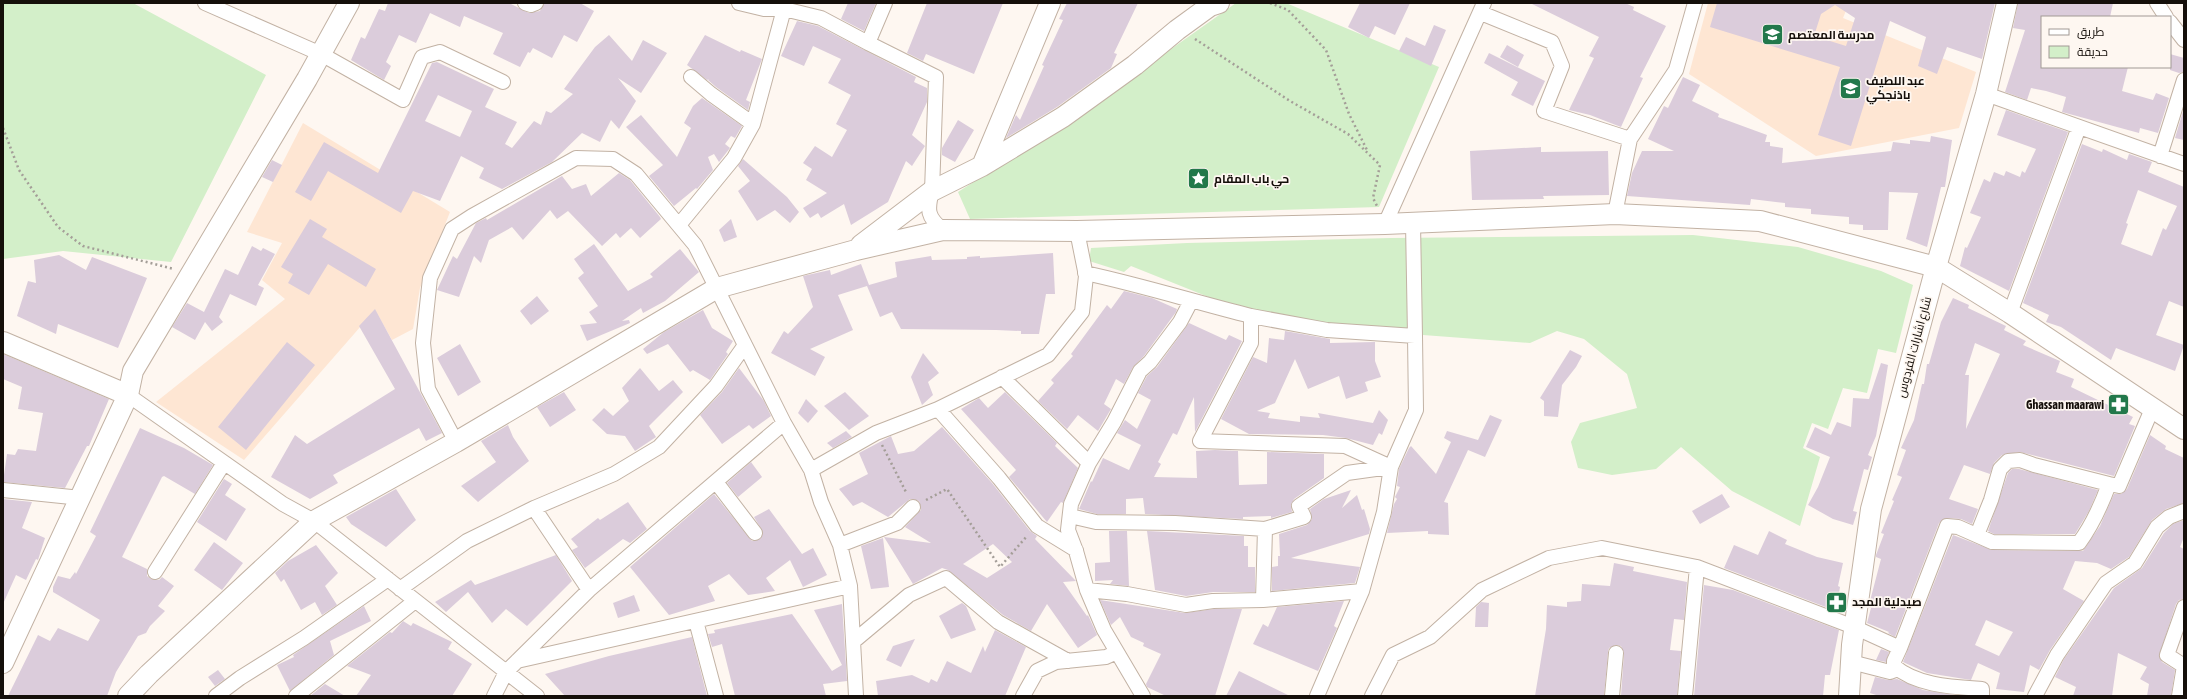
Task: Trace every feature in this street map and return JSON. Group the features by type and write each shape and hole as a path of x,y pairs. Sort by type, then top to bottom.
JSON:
{"main road":[{"path":"3,663 128,395 133,371 321,54 349,3"},
{"path":"982,166 993,143 1050,3"},
{"name":"شارع اشارات الفردوس","path":"1849,696 1854,627 1871,509 1936,267 1986,94 2007,3"},
{"path":"856,250 932,192 982,166 1063,117 1135,65 1211,4"},
{"path":"128,696 149,674 314,521 456,442 717,288 856,250 943,230 1077,231 1385,224 1615,214 1760,221 1936,267 2010,312 2184,430"},
{"path":"3,342 128,395"}],"street":[{"path":"205,3 321,54 403,100 422,57 440,52 503,82"},
{"path":"525,3 531,5 536,3"},
{"path":"739,3 764,9 784,9 821,18 936,77 932,192 928,208 933,223 943,230"},
{"path":"868,43 885,3"},
{"path":"1615,214 1630,139 1676,70 1695,3"},
{"path":"2157,3 2165,16"},
{"path":"1385,224 1483,8 1552,42 1562,66 1544,110 1630,139"},
{"path":"679,225 734,158 753,124 784,9"},
{"path":"2171,22 2184,25"},
{"path":"2171,23 2184,40"},
{"path":"691,76 711,94 753,124"},
{"path":"2160,156 2184,80"},
{"path":"1986,94 2184,164"},
{"path":"2010,312 2079,127"},
{"path":"456,442 428,390 423,343 430,278 452,229 472,216 576,158 613,159 636,174 695,244 784,423 811,470 821,502 840,545 850,586 856,696"},
{"path":"1317,696 1362,591 1384,512 1391,467 1416,410 1413,223"},
{"path":"811,470 876,433 938,409 1048,355 1082,312 1085,273 1077,231"},
{"path":"1085,273 1164,292 1191,301 1251,316 1327,330 1415,336"},
{"path":"1143,696 1104,630 1087,590 1076,550 1068,530 1071,504 1089,463 1114,422 1140,371 1150,362 1180,322 1191,301"},
{"path":"1251,316 1251,343 1200,441 1346,446 1391,467"},
{"path":"400,589 467,541 534,508 614,474 659,447 716,386 745,345"},
{"path":"1002,377 1089,463"},
{"path":"128,395 283,504 314,521 537,696"},
{"path":"938,409 999,478 1037,526 1076,550"},
{"path":"1977,535 1991,500 2000,469 2008,461 2020,460 2034,466 2119,486 2152,409"},
{"path":"494,696 506,672 589,590 784,423"},
{"path":"155,572 224,463"},
{"path":"1070,516 1096,522 1175,523 1265,529 1304,517 1300,506 1347,473 1391,467"},
{"path":"716,482 755,533"},
{"path":"1982,696 1982,689 1943,686 1924,680 1894,666 1894,661 1947,526 1958,527 1992,542 2079,543 2090,529 2098,514 2109,484"},
{"path":"3,490 80,498"},
{"path":"840,545 897,522 913,507"},
{"path":"534,508 589,590"},
{"path":"2035,696 2057,655 2106,583 2134,563 2157,526 2169,517 2184,511"},
{"path":"1263,600 1265,529"},
{"path":"1372,696 1393,655 1430,637 1482,590 1549,558 1602,548 1697,567 1854,627 1900,648"},
{"path":"1685,696 1697,567"},
{"path":"854,641 909,595 946,578 998,622 1068,660"},
{"path":"216,696 240,678 304,638 388,579"},
{"path":"516,661 850,586"},
{"path":"1087,590 1127,594 1186,604 1213,601 1263,600 1362,591"},
{"path":"296,696 415,601"},
{"path":"2178,696 2184,666 2167,655 2184,607"},
{"path":"696,620 716,696"},
{"path":"1023,696 1037,671 1056,662 1106,657 1117,652"},
{"path":"1612,696 1616,653"},
{"path":"1851,662 1890,672 1898,669"}],"path":[{"path":"1270,3 1288,10 1326,50 1349,114 1369,154"},
{"path":"1177,30 1207,46 1290,101 1348,134 1380,165 1374,198 1385,224"},
{"path":"3,128 19,170 58,227 82,246 192,273"},
{"path":"876,433 913,507 947,489 1000,567 1037,526"}],"shaded area":[{"path":"1708,3 1849,3 1843,18 1976,72 1959,128 1816,156 1689,74"},
{"path":"303,123 450,212 420,288 413,329 392,340 375,310 244,460 156,402 285,299 262,280 282,243 247,232"}],"green space":[{"path":"3,3 133,3 266,75 171,262 63,251 3,259"},
{"path":"1236,3 1286,3 1439,67 1379,207 970,219 958,192 1078,115"},
{"path":"1693,235 1798,247 1881,271 1913,285 1896,353 1878,349 1867,393 1843,388 1828,429 1812,423 1803,448 1820,457 1800,526 1732,491 1681,447 1656,469 1612,475 1578,468 1571,442 1580,423 1637,408 1627,374 1584,339 1557,331 1530,343 1423,335 1407,329 1326,325 1236,308 1131,266 1124,272 1089,261 1091,248 1187,243 1391,238"}],"building":[{"path":"388,3 509,3 529,13 540,11 544,3 580,3 594,11 577,42 564,35 552,58 533,48 530,53 528,52 520,67 493,54 503,33 464,16 460,27 430,13 416,43 399,35 386,62 391,66 384,80 351,60 361,37 365,39 379,9 385,11"},
{"path":"848,3 876,3 864,31 841,19"},
{"path":"927,3 1003,3 974,74 926,54 923,61 907,53"},
{"path":"1067,3 1138,3 1114,53 1117,54 1111,68 1057,107 1006,138 1016,115 1020,120 1044,66 1042,65 1063,20 1059,19"},
{"path":"1360,3 1410,3 1395,35 1375,26 1369,38 1348,27"},
{"path":"1530,3 1625,3 1634,7 1633,10 1666,26 1640,77 1643,78 1621,127 1590,115 1569,110 1594,58 1589,56 1599,37"},
{"path":"1717,3 1995,3 1982,59 1947,47 1937,74 1918,66 1926,37 1890,21 1851,146 1818,135 1840,67 1710,27","holes":["1835,5 1855,18 1846,46 1814,36 1821,14"]},
{"path":"2018,3 2113,3 2110,16 2041,16 2041,68 2128,68 2122,91 2153,100 2156,93 2169,98 2158,133 2140,128 2139,133 2062,112 2066,97 2046,91 2031,88 2027,100 2005,92 2025,30 2013,28"},
{"path":"797,21 818,26 916,77 914,82 927,88 927,102 912,135 925,146 912,166 906,161 888,202 851,225 844,204 821,218 818,213 810,218 803,208 827,193 806,180 812,169 803,163 815,146 832,157 847,130 836,124 851,95 828,83 841,59 813,46 804,66 781,56"},
{"path":"1434,25 1446,30 1431,66 1399,51 1406,37 1425,46"},
{"path":"609,35 632,61 643,40 667,53 641,93 618,78 636,101 619,129 611,120 600,142 582,133 552,162 502,189 479,178 484,168 461,156 440,201 413,191 401,213 328,171 311,201 295,192 324,142 378,173 432,63 437,62 494,89 485,107 517,122 505,144 512,148 534,121 541,125 546,111 551,113 573,94 564,89 595,47","holes":["438,95 472,111 460,137 425,121"]},
{"path":"705,35 740,52 741,50 762,59 746,100 750,102 748,110 716,87 708,80 709,79 707,80 687,65"},
{"path":"1507,45 1524,55 1518,67 1500,57"},
{"path":"1489,53 1545,81 1533,106 1511,95 1518,82 1484,63"},
{"path":"2171,54 2184,58 2184,72 2179,73 2170,70"},
{"path":"1683,77 1700,85 1692,101 1719,114 1718,117 1767,135 1765,142 1770,142 1770,146 1783,148 1782,163 1891,151 1893,142 1910,144 1910,140 1930,142 1931,136 1952,140 1945,187 1941,187 1927,247 1906,239 1918,193 1889,192 1888,230 1863,230 1863,225 1849,224 1849,217 1811,214 1811,209 1785,207 1785,203 1751,199 1750,205 1627,196 1632,173 1642,151 1674,151 1648,139 1664,106 1668,108"},
{"path":"702,98 742,126 735,138 731,136 725,144 730,148 719,162 714,154 708,157 713,170 697,189 696,188 674,206 649,176 663,165 626,127 641,115 677,157 691,128 684,123 693,106"},
{"path":"2184,108 2184,140 2175,138"},
{"path":"2006,110 2068,132 2009,291 1960,266 1965,247 1967,248 1981,217 1970,213 1984,179 1990,182 1994,172 2004,176 2006,171 2020,177 2022,171 2025,173 2036,149 1997,135"},
{"path":"958,120 974,130 955,162 942,155 942,148"},
{"path":"2082,144 2102,152 2103,149 2127,160 2129,154 2152,162 2148,172 2184,187 2184,307 2169,301 2156,335 2184,345 2175,371 2116,348 2111,360 2061,327 2046,322 2049,315 2023,303","holes":["2138,190 2177,206 2166,230 2163,228 2152,256 2121,244 2128,224 2126,223"]},
{"path":"1541,147 1541,152 1608,151 1609,195 1543,196 1544,199 1472,200 1470,151"},
{"path":"743,159 787,197 799,212 790,223 775,210 757,221 738,191 750,181 738,166"},
{"path":"272,160 282,165 273,182 262,177"},
{"path":"619,173 630,180 661,219 640,238 631,228 620,238 616,233 602,246 568,211 557,219 550,210 523,240 512,227 489,240 481,263 474,256 459,297 437,290 453,256 457,259 476,223 486,218 487,220 562,176 572,189 586,184 591,196"},
{"path":"310,219 327,229 322,237 376,269 366,287 328,264 309,295 288,283 293,274 281,267"},
{"path":"731,219 737,237 724,242 719,230"},
{"path":"594,244 628,291 653,277 650,274 680,249 699,272 665,301 643,313 641,308 622,321 629,320 630,323 587,341 580,325 597,323 589,312 598,306 578,278 584,273 574,259"},
{"path":"252,246 261,251 263,248 275,254 258,285 264,288 256,306 230,294 219,317 223,322 212,331 205,322 195,340 172,327 187,303 204,312 225,269 238,275"},
{"path":"1053,253 1055,294 1046,294 1039,334 1021,334 1021,331 996,330 901,329 892,312 880,317 867,286 838,295 853,330 810,349 825,357 815,376 771,353 784,331 788,334 813,307 803,276 830,270 831,275 861,264 869,285 897,277 895,262 931,256 932,260 967,259 967,257 980,256 980,258"},
{"path":"59,255 86,270 92,257 147,278 118,348 58,324 56,334 17,316 28,281 36,283 34,260"},
{"path":"1124,291 1152,298 1177,309 1176,312 1144,356 1133,367 1124,384 1116,379 1104,404 1111,409 1098,431 1078,415 1067,429 1038,401 1054,383 1051,380 1073,356 1071,354 1107,305 1111,309"},
{"path":"537,296 549,311 531,325 520,311"},
{"path":"1953,298 1969,305 1968,308 2006,326 2004,330 2026,341 2023,345 2060,361 2056,372 2074,379 2071,387 2133,417 2129,424 2135,426 2114,476 2020,452 2002,455 1994,463 1990,474 1964,465 1949,499 1978,509 1972,524 1961,519 1948,518 1939,523 1895,637 1888,633 1889,632 1867,623 1871,608 1869,608 1870,601 1881,559 1876,557 1876,555 1884,534 1881,533 1894,501 1892,500 1902,477 1897,475 1906,450 1901,448 1914,420 1922,384 1924,384 1927,364 1929,364 1941,322","holes":["1975,343 2000,354 1966,429 1969,375 1965,375"]},
{"path":"375,309 442,433 426,441 419,428 333,475 338,483 310,499 271,477 295,435 307,444 395,389 359,326"},
{"path":"703,310 712,328 733,341 726,352 728,354 710,380 693,370 690,372 668,344 647,354 643,349 664,332"},
{"path":"1189,323 1226,340 1229,335 1242,341 1195,432 1194,397 1177,435 1173,433 1158,462 1161,464 1154,477 1197,478 1196,451 1215,450 1238,451 1239,485 1267,484 1267,452 1324,454 1324,478 1294,499 1291,505 1292,512 1271,518 1271,516 1243,517 1243,519 1145,514 1143,498 1126,499 1126,514 1097,514 1079,509 1103,458 1129,470 1141,445 1117,433 1125,420 1137,429 1151,400 1138,393 1147,376 1157,367"},
{"path":"1285,331 1330,339 1330,343 1375,342 1375,361 1381,377 1365,382 1368,391 1346,399 1339,376 1308,389 1295,359 1275,403 1257,411 1270,413 1268,418 1300,422 1300,416 1320,418 1318,413 1373,423 1379,410 1388,420 1382,435 1379,433 1373,445 1346,438 1323,435 1249,434 1221,419 1253,357 1267,363 1269,338 1284,340"},
{"path":"287,342 315,365 246,450 218,427"},
{"path":"460,344 481,382 458,396 437,358"},
{"path":"1570,350 1582,356 1576,367 1562,385 1558,417 1544,416 1544,401 1540,398"},
{"path":"923,353 939,373 928,382 933,395 922,405 911,377"},
{"path":"3,354 109,399 89,446 87,446 65,488 3,482 7,454 15,455 18,449 36,451 43,413 18,409 22,387 3,379"},
{"path":"1881,363 1888,365 1881,409 1876,436 1868,455 1872,457 1868,470 1864,469 1853,511 1857,512 1853,525 1833,519 1808,505 1818,487 1830,457 1806,447 1815,427 1831,435 1837,422 1851,427 1853,398 1869,399"},
{"path":"640,368 659,391 673,380 683,392 649,426 656,437 635,451 625,436 607,434 592,420 604,408 613,416 629,401 622,388"},
{"path":"739,368 764,401 771,416 753,429 749,425 722,444 700,415 722,392"},
{"path":"564,392 576,410 550,427 537,407"},
{"path":"845,392 869,416 849,430 824,406"},
{"path":"1005,392 1057,443 1055,446 1078,468 1063,503 1061,502 1047,522 1009,477 1016,470 961,409 979,398 988,408"},
{"path":"806,399 818,411 808,423 798,413"},
{"path":"1490,415 1502,420 1485,457 1468,450 1444,502 1448,503 1449,535 1428,534 1428,531 1387,533 1394,504 1397,499 1395,497 1400,487 1397,486 1399,469 1409,448 1411,446 1436,474 1451,442 1444,438 1447,431 1478,440"},
{"path":"508,425 513,437 529,461 478,502 461,486 496,462 481,441"},
{"path":"942,427 992,483 1030,531 1037,536 1035,539 1076,581 1063,582 1087,616 1088,615 1097,635 1078,648 1047,604 1031,631 1003,615 948,570 942,568 913,584 884,537 931,543 905,527 921,510 919,501 910,499 888,517 862,502 853,506 839,489 868,474 859,453 891,436 898,454 914,451","holes":["993,544 1012,562 987,578 963,564"]},
{"path":"140,428 184,448 213,465 195,494 164,476 162,477 122,557 147,569 147,576 151,579 159,580 162,577 174,586 158,606 165,611 150,626 146,633 138,636 116,672 107,696 8,696 38,635 50,641 58,628 88,641 100,620 53,592 53,587 58,576 70,579 75,572 76,574 96,536 90,532"},
{"path":"846,431 852,437 833,448 827,443"},
{"path":"2150,435 2166,446 2165,449 2184,458 2184,503 2166,509 2152,520 2129,557 2111,569 2097,563 2075,561 2063,589 2084,601 2050,650 2039,670 2030,665 2024,692 1996,689 2000,673 1978,663 1971,680 1927,673 1903,662 1953,535 1992,550 2083,551 2100,526 2114,494 2121,494 2127,489","holes":["1986,620 2013,632 1999,656 1975,645"]},
{"path":"751,462 762,477 738,497 727,483"},
{"path":"2012,469 2019,469 2098,490 2089,511 2075,534 1994,534 1988,531 2008,473"},
{"path":"224,479 232,484 225,495 246,509 226,541 197,522"},
{"path":"396,489 416,520 386,547 351,524 346,517"},
{"path":"1351,490 1342,508 1357,495 1362,510 1364,509 1370,529 1369,534 1291,558 1360,567 1355,583 1272,591 1272,567 1278,566 1278,556 1280,556 1279,534 1307,525 1312,519 1310,509 1324,499"},
{"path":"714,494 752,541 760,539 763,532 754,517 769,509 802,554 813,548 827,575 803,587 790,560 766,578 775,591 748,595 729,574 708,586 715,601 669,615 630,567"},
{"path":"1722,494 1730,507 1700,524 1692,511"},
{"path":"3,499 32,502 22,528 45,538 38,560 36,559 26,580 16,575 3,604"},
{"path":"628,502 647,529 630,543 623,539 585,568 572,550 578,547 571,539 598,518 600,520"},
{"path":"2184,520 2184,537 2180,547 2184,549 2184,599 2179,600 2176,604 2159,656 2162,662 2175,670 2171,696 2147,696 2149,684 2140,679 2147,667 2118,653 2112,696 2073,696 2076,687 2055,677 2064,659 2114,588 2142,568 2164,533 2173,524"},
{"path":"1109,531 1127,531 1129,586 1110,584 1113,580 1095,581 1095,563 1110,562"},
{"path":"1147,531 1244,536 1244,546 1248,546 1248,567 1255,567 1255,592 1213,592 1186,596 1155,590"},
{"path":"1769,531 1787,540 1785,544 1817,557 1843,563 1838,586 1840,587 1836,611 1724,568 1734,545 1758,555"},
{"path":"883,538 889,587 871,589 861,546"},
{"path":"214,542 243,563 222,590 194,570"},
{"path":"316,545 338,573 325,586 337,605 322,615 315,602 301,610 284,579 281,582 275,573 288,561"},
{"path":"556,555 572,581 527,626 506,609 492,623 468,592 446,612 435,602 471,580 475,585"},
{"path":"1614,563 1634,567 1633,571 1687,582 1684,620 1674,619 1670,650 1681,651 1677,696 1621,696 1624,653 1621,646 1616,645 1609,648 1608,652 1604,696 1535,696 1546,629 1547,605 1567,607 1567,602 1581,601 1582,584 1610,586"},
{"path":"1704,585 1733,590 1839,630 1830,675 1825,675 1823,696 1694,696"},
{"path":"634,595 640,611 618,618 613,603"},
{"path":"1100,600 1185,613 1214,609 1242,609 1215,696 1166,696 1147,687 1146,684 1161,654 1143,646 1144,643 1131,637 1120,617 1111,625"},
{"path":"1344,601 1334,626 1337,628 1318,671 1253,644 1263,624 1268,627 1277,607"},
{"path":"1481,602 1489,603 1488,627 1475,627 1476,607"},
{"path":"962,603 966,606 976,630 951,639 939,616"},
{"path":"842,604 847,681 823,684 826,696 735,696 722,644 712,647 708,634 715,633 714,630 792,614 832,671 842,665 814,610"},
{"path":"364,606 371,621 330,641 334,655 290,691 277,665 294,657 293,655"},
{"path":"403,621 411,626 413,623 452,642 448,649 472,664 452,696 356,696 371,675 347,666 390,632 392,633"},
{"path":"995,630 1026,647 1005,696 878,696 876,681 912,675 929,683 931,679 937,682 947,661 971,673 983,646 985,652"},
{"path":"692,637 707,696 565,696 545,674 609,656"},
{"path":"915,639 901,667 886,660 893,646"},
{"path":"1881,649 1889,652 1886,662 1876,660"},
{"path":"218,670 225,679 215,686 208,677"},
{"path":"1239,671 1290,696 1226,696"},
{"path":"1875,677 1888,680 1897,679 1923,690 1961,696 1879,696 1870,693"},
{"path":"325,684 345,696 310,696"}],"place":[{"name":"مدرسة المعتصم","path":"1773,35"},
{"name":"عبد اللطيف باذنجكي","path":"1851,88"},
{"name":"حي باب المقام","path":"1199,179"},
{"name":"Ghassan maarawi","path":"2119,405"},
{"name":"صيدلية المجد","path":"1836,602"}]}
